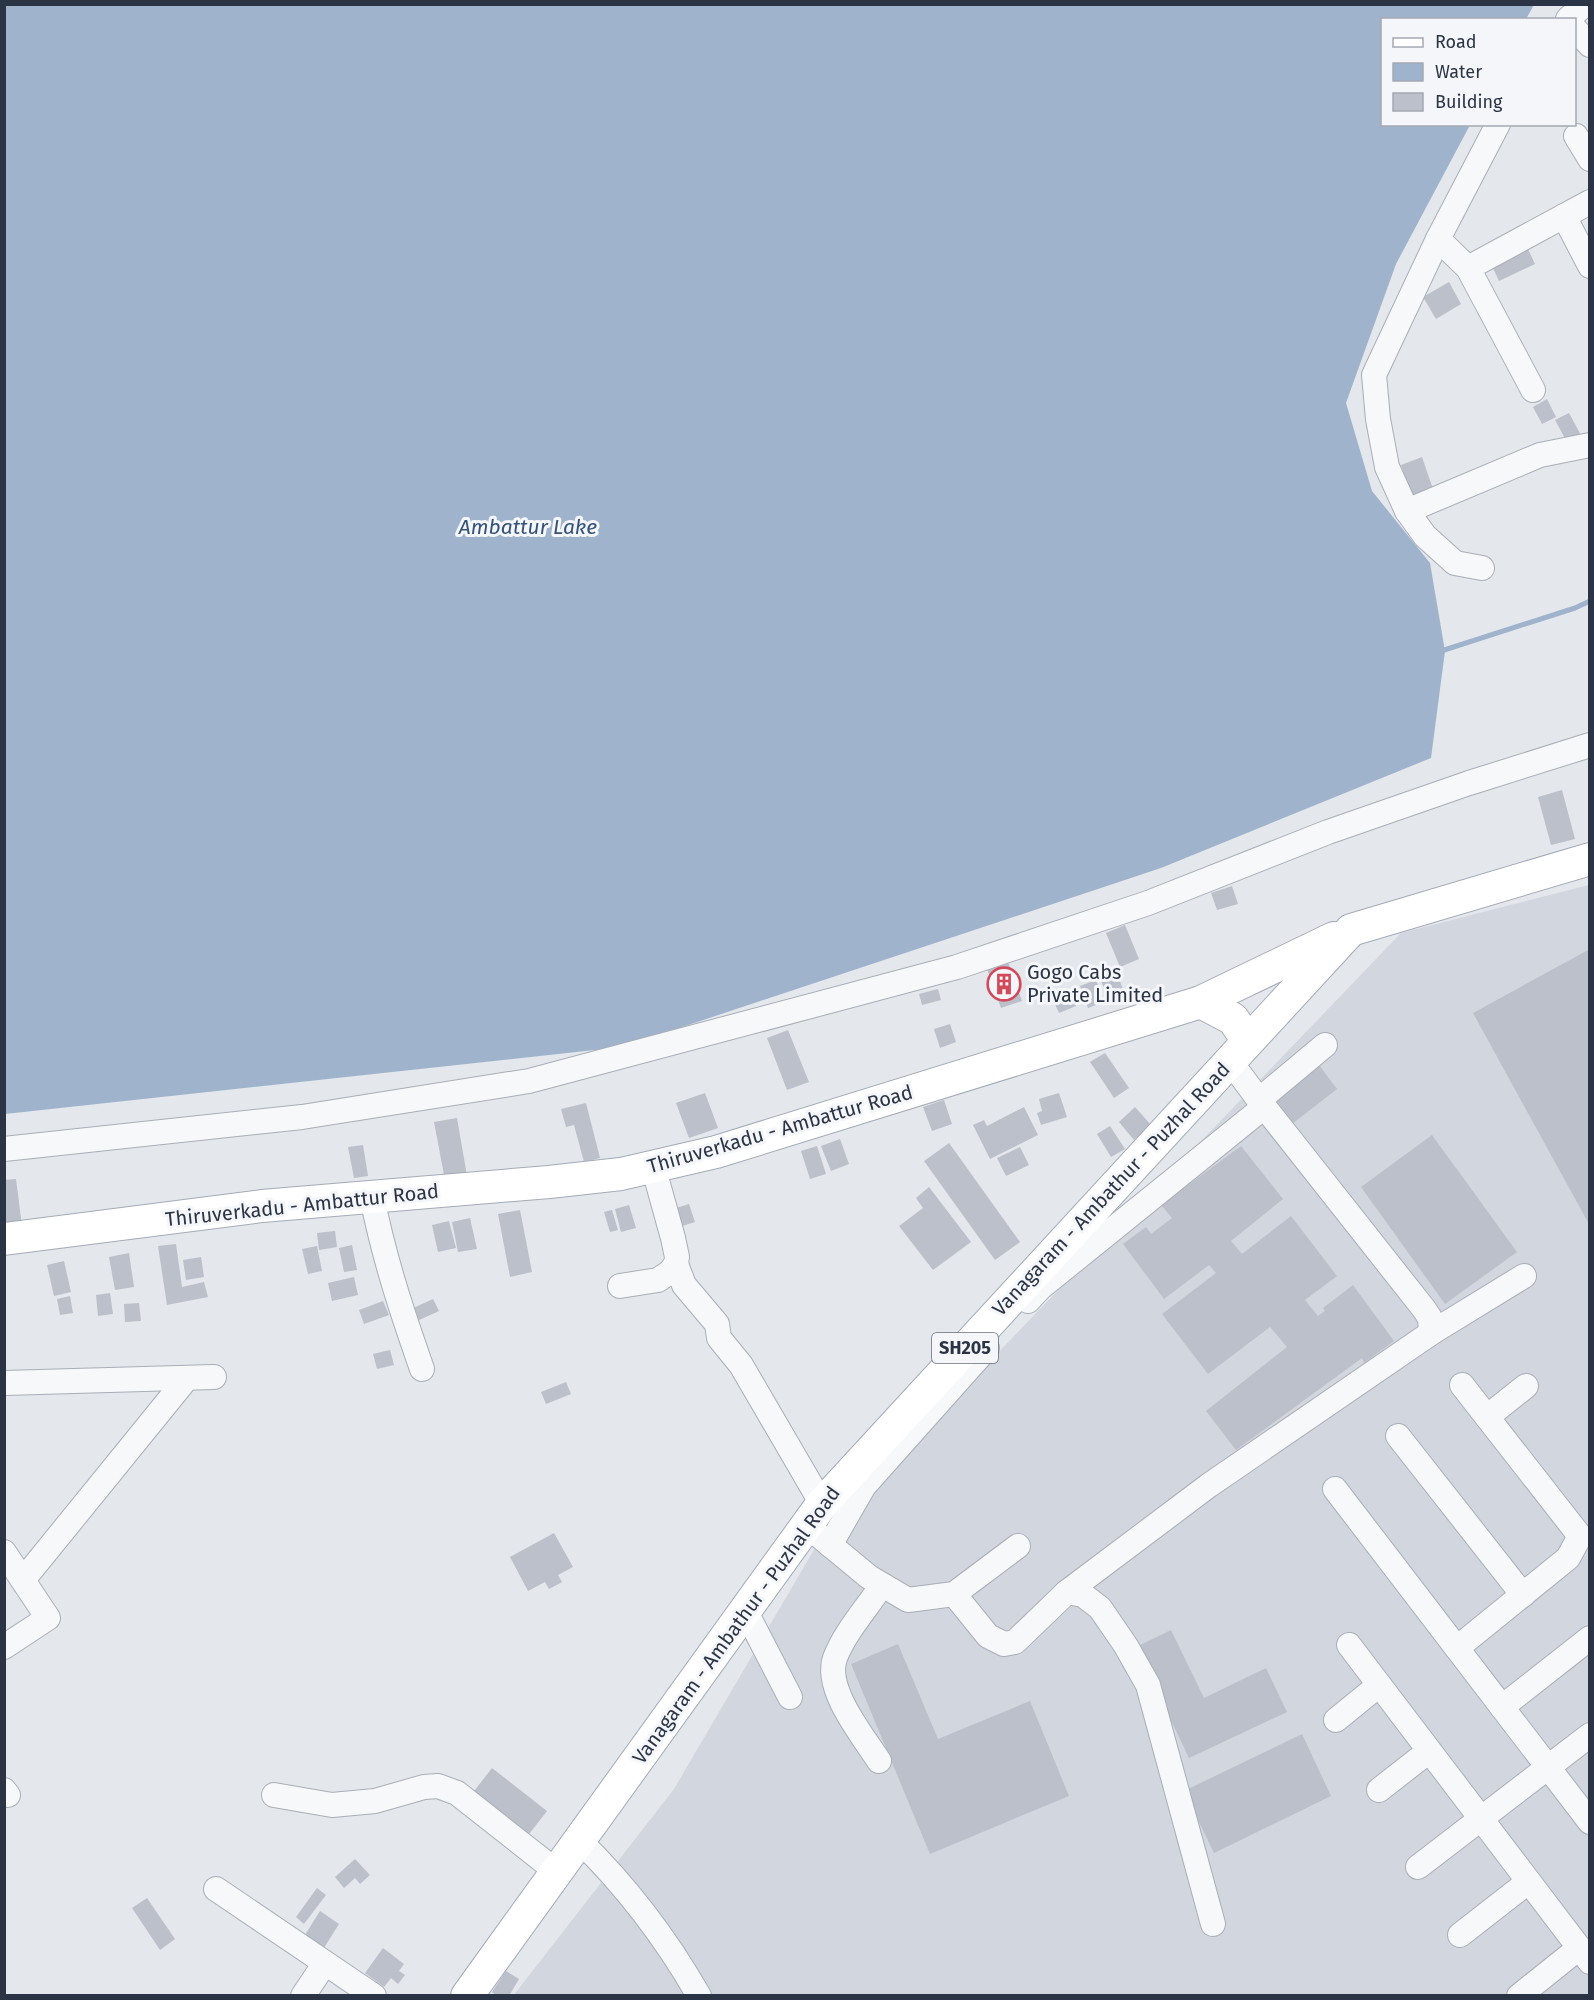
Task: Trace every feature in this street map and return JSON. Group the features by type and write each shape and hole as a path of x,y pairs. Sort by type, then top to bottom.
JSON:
{"main road":[{"path":"1351,930 1590,859"},
{"name":"Thiruverkadu - Ambattur Road","path":"4,1239 262,1206 621,1174 716,1152 1201,1002 1351,930"},
{"name":"Vanagaram - Ambathur - Puzhal Road","path":"467,1995 745,1610 1239,1051 1351,930"},
{"path":"1201,1002 1233,1019 1241,1028 1239,1051"}],"street":[{"path":"1562,14 1586,4"},
{"path":"1576,28 1590,45"},
{"path":"1482,568 1455,563 1425,536 1407,511 1387,467 1378,419 1374,375 1438,239 1497,126"},
{"path":"1576,136 1590,159"},
{"path":"1467,268 1590,202"},
{"path":"1564,216 1590,266"},
{"path":"1438,239 1467,268 1533,390"},
{"path":"1407,511 1540,455 1590,445"},
{"path":"4,1149 302,1117 529,1081 957,967 1148,903 1328,832 1469,783 1590,745"},
{"path":"819,1524 864,1486 1040,1288 1262,1103 1325,1045"},
{"path":"1239,1051 1262,1103 1424,1309 1430,1318 1431,1333"},
{"path":"620,1286 658,1280 670,1272 676,1264 673,1238 653,1166"},
{"path":"372,1197 394,1292 422,1369"},
{"path":"676,1264 684,1285 717,1324 719,1338 741,1365 819,1524 869,1577 908,1600 954,1594 1018,1546"},
{"path":"954,1594 988,1636 1004,1644 1015,1642 1067,1592 1208,1486 1431,1333 1524,1276"},
{"path":"4,1383 214,1377"},
{"path":"23,1580 186,1378"},
{"path":"1457,1648 1568,1558 1580,1536 1462,1385"},
{"path":"1486,1417 1527,1386"},
{"path":"1398,1436 1523,1594"},
{"path":"1335,1489 1590,1822"},
{"path":"4,1552 48,1618 4,1647"},
{"path":"879,1761 839,1696 833,1677 834,1660 843,1642 882,1585"},
{"path":"1067,1592 1083,1595 1100,1608 1126,1646 1148,1685 1213,1923"},
{"path":"745,1610 790,1697"},
{"path":"1502,1707 1590,1638"},
{"path":"1348,1645 1584,1955 1519,1995"},
{"path":"1336,1720 1379,1685"},
{"path":"1418,1867 1590,1735"},
{"path":"1379,1790 1429,1751"},
{"path":"274,1795 332,1804 375,1801 424,1787 438,1786 457,1793 556,1871"},
{"path":"579,1840 610,1870 657,1930 699,1995"},
{"path":"1460,1935 1528,1882"},
{"path":"216,1889 374,1995"},
{"path":"303,1995 325,1963"}],"shaded area":[{"path":"1589,885 1589,1995 513,1996 674,1789 822,1536 1401,933"}],"water":[{"name":"Ambattur Lake","path":"4,5 1534,5 1527,18 1381,18 1381,126 1469,126 1396,264 1346,403 1372,491 1430,563 1445,651 1431,758 1161,868 622,1047 5,1114"}],"building":[{"path":"1528,249 1535,264 1499,281 1492,266"},
{"path":"1449,282 1461,304 1436,319 1423,297"},
{"path":"1547,399 1556,417 1542,424 1533,407"},
{"path":"1569,413 1582,437 1568,444 1555,420"},
{"path":"1422,457 1434,492 1413,500 1401,465"},
{"path":"1562,790 1575,839 1551,845 1538,797"},
{"path":"1232,886 1238,904 1217,910 1211,893"},
{"path":"1125,925 1139,959 1120,967 1106,933"},
{"path":"1590,949 1590,1226 1473,1013"},
{"name":"Gogo Cabs Private Limited","path":"1007,959 1022,1001 1001,1008 986,966"},
{"path":"1117,972 1125,996 1109,1001 1100,978"},
{"path":"1096,980 1104,1002 1088,1008 1080,986"},
{"path":"938,989 941,1000 922,1005 919,994"},
{"path":"1070,992 1076,1006 1059,1013 1053,1000"},
{"path":"950,1024 956,1042 940,1048 934,1029"},
{"path":"788,1030 809,1082 787,1090 767,1038"},
{"path":"1105,1053 1129,1088 1114,1098 1090,1062"},
{"path":"1319,1065 1337,1089 1287,1128 1269,1104"},
{"path":"705,1093 718,1128 689,1138 676,1103"},
{"path":"1059,1093 1067,1117 1041,1125 1037,1113 1042,1111 1039,1099"},
{"path":"944,1100 952,1124 932,1131 923,1107"},
{"path":"586,1103 600,1158 584,1162 574,1125 566,1127 561,1109"},
{"path":"1024,1107 1038,1135 990,1159 973,1125 984,1120 987,1126"},
{"path":"1135,1107 1151,1125 1134,1140 1119,1122"},
{"path":"457,1118 467,1176 445,1180 434,1122"},
{"path":"1110,1126 1125,1149 1111,1157 1097,1134"},
{"path":"1432,1135 1517,1252 1445,1304 1361,1187"},
{"path":"840,1139 849,1164 831,1171 821,1146"},
{"path":"949,1143 1020,1242 995,1260 924,1161"},
{"path":"363,1145 368,1176 354,1178 348,1147"},
{"path":"817,1146 826,1174 810,1179 801,1151"},
{"path":"1241,1146 1283,1199 1231,1241 1242,1254 1291,1216 1337,1276 1305,1300 1318,1316 1325,1311 1323,1308 1353,1285 1394,1341 1364,1363 1362,1358 1236,1450 1206,1411 1287,1347 1270,1327 1208,1374 1162,1314 1216,1273 1209,1265 1164,1299 1123,1244 1146,1227 1151,1234 1172,1218 1161,1205"},
{"path":"1020,1147 1029,1165 1006,1176 997,1158"},
{"path":"16,1179 22,1226 4,1228 4,1180"},
{"path":"929,1187 971,1242 933,1270 899,1226 923,1208 916,1198"},
{"path":"689,1204 695,1222 679,1227 673,1209"},
{"path":"629,1205 636,1228 621,1232 615,1209"},
{"path":"520,1210 532,1272 510,1277 498,1214"},
{"path":"612,1210 618,1230 610,1232 604,1212"},
{"path":"470,1218 477,1249 458,1252 452,1222"},
{"path":"449,1221 456,1248 438,1252 432,1225"},
{"path":"335,1231 337,1247 319,1250 317,1233"},
{"path":"176,1244 182,1287 204,1282 208,1297 167,1305 158,1246"},
{"path":"352,1245 357,1270 344,1272 339,1248"},
{"path":"317,1246 322,1271 308,1274 302,1249"},
{"path":"129,1253 134,1287 115,1290 109,1257"},
{"path":"201,1257 204,1277 186,1280 183,1260"},
{"path":"64,1261 71,1292 54,1296 47,1265"},
{"path":"354,1277 358,1295 332,1301 328,1283"},
{"path":"110,1293 113,1314 98,1316 96,1295"},
{"path":"70,1296 73,1313 60,1315 57,1299"},
{"path":"433,1299 439,1311 417,1321 411,1309"},
{"path":"383,1301 389,1315 364,1324 359,1310"},
{"path":"139,1303 141,1321 125,1322 124,1304"},
{"path":"390,1350 394,1365 377,1369 373,1354"},
{"path":"566,1382 571,1394 546,1404 541,1392"},
{"path":"554,1533 573,1567 558,1575 562,1582 549,1589 545,1582 528,1591 510,1557"},
{"path":"1171,1630 1204,1698 1266,1668 1287,1712 1189,1758 1136,1647"},
{"path":"898,1644 938,1739 1030,1701 1069,1796 930,1854 851,1664"},
{"path":"1302,1734 1331,1796 1214,1853 1184,1791"},
{"path":"492,1768 547,1811 526,1838 471,1795"},
{"path":"355,1859 370,1875 360,1884 355,1878 344,1888 335,1877"},
{"path":"317,1888 326,1895 304,1924 296,1917"},
{"path":"147,1898 175,1939 160,1950 132,1908"},
{"path":"320,1911 339,1924 322,1951 303,1938"},
{"path":"383,1948 404,1964 399,1971 405,1975 398,1984 391,1978 384,1987 365,1973"},
{"path":"506,1971 519,1979 509,1996 497,1996 492,1992"}],"waterway":[{"path":"1438,652 1575,608 1590,601"}],"place":[{"name":"Gogo Cabs Private Limited","path":"1004,984"}]}
